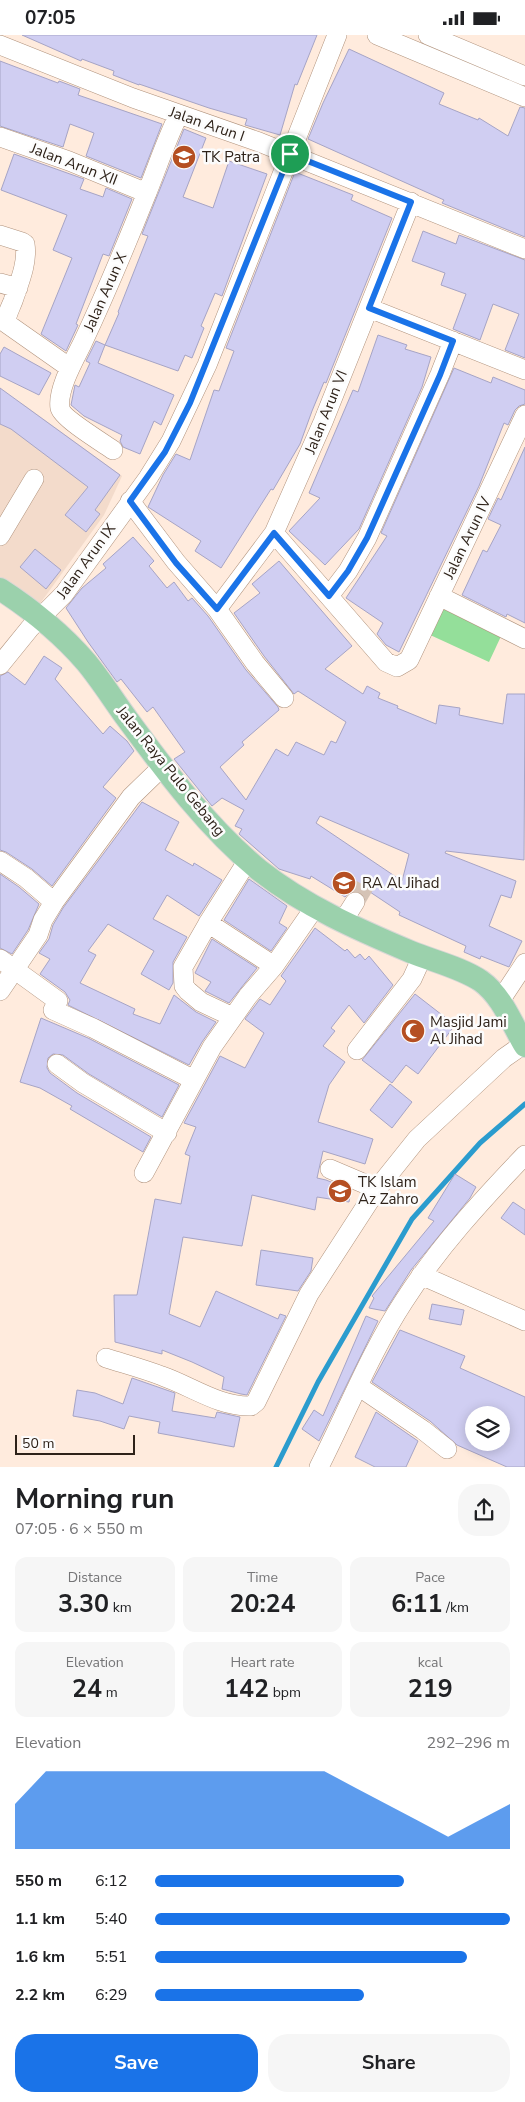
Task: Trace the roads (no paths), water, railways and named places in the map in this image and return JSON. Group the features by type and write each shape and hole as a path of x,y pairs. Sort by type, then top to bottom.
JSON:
{"main road":[{"name":"Jalan Raya Pulo Gebang","path":"0,589 40,617 85,661 163,766 202,813 248,860 269,877 315,907 349,911 422,957 480,980 500,1001 525,1045"}],"street":[{"name":"Jalan Arun IX","path":"0,665 40,617 64,594 165,452 190,403 336,35"},
{"path":"377,35 525,97"},
{"path":"428,35 525,76"},
{"name":"Jalan Arun I","path":"0,45 133,99 229,130 525,249"},
{"name":"Jalan Arun X","path":"113,450 60,410 64,384 147,193 168,137 179,114"},
{"name":"Jalan Arun XII","path":"0,137 69,161 147,193"},
{"name":"Jalan Arun VI","path":"217,609 274,533 312,448 411,202"},
{"path":"0,235 25,244 26,260 9,286 6,323 70,368"},
{"path":"369,308 525,370"},
{"path":"274,533 329,596 348,571 367,538 440,375 453,341"},
{"name":"Jalan Arun IV","path":"329,596 386,662 397,667 409,660 525,415"},
{"path":"0,536 34,479"},
{"path":"130,501 176,563 217,609 255,663 284,698"},
{"path":"439,597 525,639"},
{"path":"0,991 8,964 38,935 43,920 54,902 131,797 163,766"},
{"path":"233,1017 201,1002 184,986 183,967 248,860"},
{"path":"0,861 26,878 54,902"},
{"path":"144,1173 212,1047 315,907"},
{"path":"208,923 274,965"},
{"path":"357,1050 412,979 422,957"},
{"path":"500,1001 525,963"},
{"path":"8,964 58,1001 53,1010 93,1028 194,1080"},
{"path":"106,1359 163,1376 201,1394 238,1405 251,1406 256,1402 309,1294 377,1189 417,1139 504,1058 525,1045"},
{"path":"58,1064 83,1083 167,1133"},
{"path":"319,1467 385,1333 421,1275 474,1209 525,1155"},
{"path":"330,1169 377,1189"},
{"path":"421,1275 525,1321"},
{"path":"358,1386 423,1430 447,1449"}],"waterway":[{"path":"276,1467 318,1382 412,1219 480,1143 525,1104"}],"tunnel":[{"path":"355,902 366,883"}],"place":[{"name":"TK Patra","path":"184,157"},
{"name":"RA Al Jihad","path":"344,883"},
{"name":"Masjid Jami Al Jihad","path":"413,1031"},
{"name":"TK Islam Az Zahro","path":"340,1191"}]}
